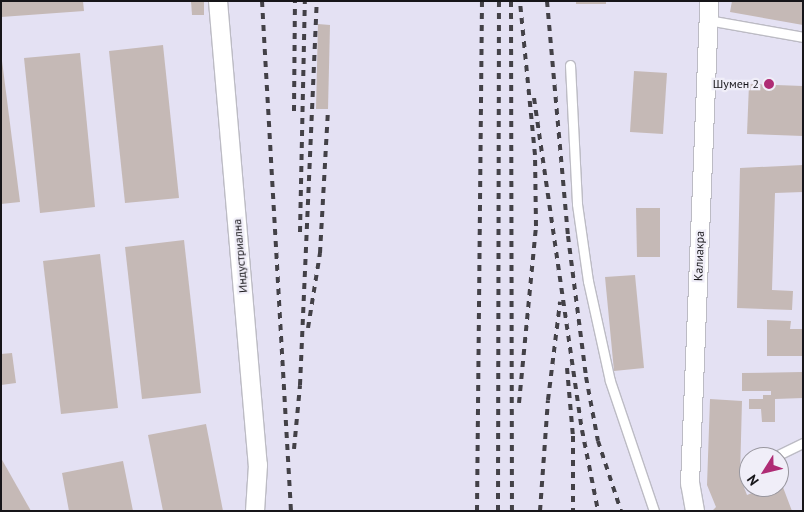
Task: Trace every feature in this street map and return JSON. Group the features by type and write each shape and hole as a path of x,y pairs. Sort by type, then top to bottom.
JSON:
{"street":[{"name":"Индустриална","path":"218,1 258,465 256,511"},
{"name":"Калиакра","path":"695,511 690,484 709,1"}],"lane":[{"path":"708,20 803,37"},
{"path":"570,65 578,204 588,282 610,381 654,511"},
{"path":"789,450 803,444"}],"shaded area":[{"path":"1,1 803,1 803,511 1,511"}],"building":[{"path":"1,1 83,1 84,11 1,17"},
{"path":"191,1 204,1 204,15 192,15"},
{"path":"576,1 606,1 606,4 576,4"},
{"path":"732,1 803,1 803,25 730,12"},
{"path":"318,24 330,25 328,109 316,109"},
{"path":"163,45 179,198 125,203 109,51"},
{"path":"1,53 20,202 1,204"},
{"path":"80,53 95,207 40,213 24,58"},
{"path":"634,71 667,73 663,134 630,132"},
{"path":"749,84 803,86 803,136 747,134"},
{"path":"803,165 803,192 775,193 772,290 793,291 792,310 737,308 740,168"},
{"path":"636,208 660,208 660,257 637,257"},
{"path":"184,240 201,393 142,399 125,247"},
{"path":"100,254 118,408 61,414 43,261"},
{"path":"635,275 644,368 614,371 605,277"},
{"path":"767,320 791,321 790,329 803,329 803,356 767,356"},
{"path":"12,353 16,383 1,385 1,354"},
{"path":"803,372 803,398 775,399 775,422 762,422 761,409 749,409 749,399 763,399 763,395 771,395 771,391 742,391 742,373"},
{"path":"710,399 742,401 741,447 739,447 739,497 787,497 792,511 712,511 716,507 707,485"},
{"path":"206,424 223,511 163,511 148,435"},
{"path":"1,458 31,511 1,511"},
{"path":"123,461 133,511 69,511 62,473"}],"railway":[{"path":"262,1 291,511"},
{"path":"294,111 295,1"},
{"path":"300,232 305,1"},
{"path":"294,449 300,385 317,1"},
{"path":"477,511 482,1"},
{"path":"498,511 499,1"},
{"path":"511,1 512,511"},
{"path":"519,403 536,226 535,155 520,1"},
{"path":"547,1 568,236 586,377 598,441 621,511"},
{"path":"534,98 582,430 598,511"},
{"path":"308,328 320,253 328,109"},
{"path":"540,511 548,400 560,302"},
{"path":"567,368 573,436 573,511"}],"place":[{"name":"Шумен 2","path":"769,84"}]}
